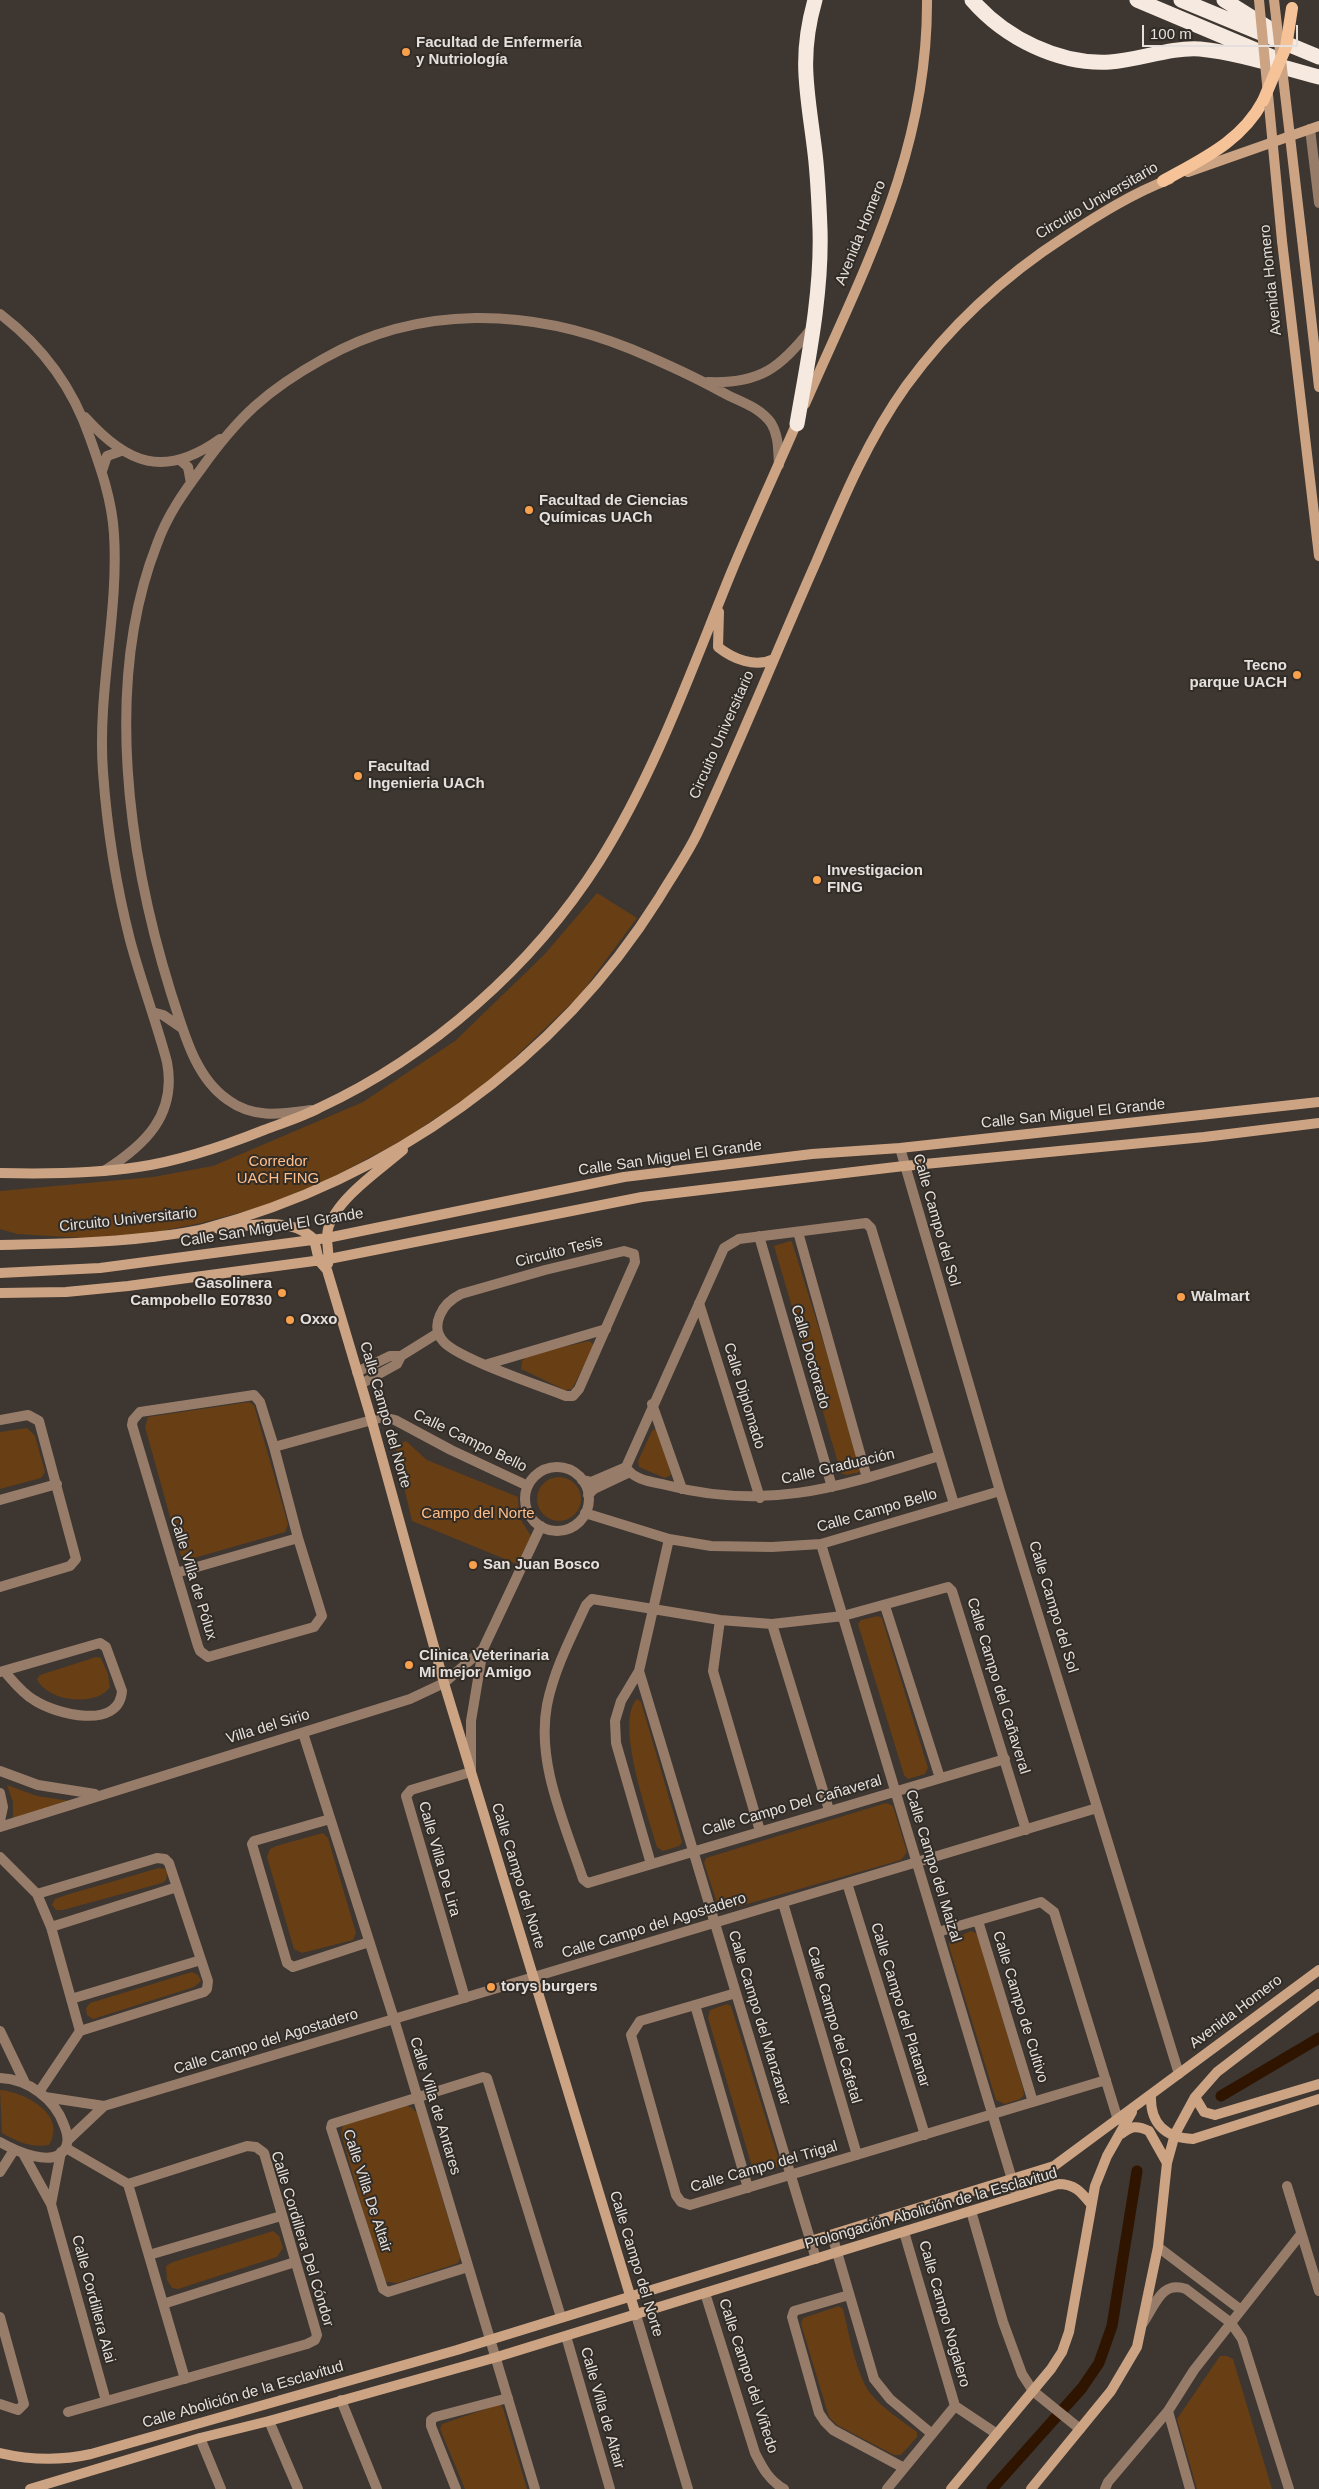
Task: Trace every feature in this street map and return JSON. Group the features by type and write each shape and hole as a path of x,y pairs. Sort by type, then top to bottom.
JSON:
{"highway":[{"path":"797,424 814,326 820,231 818,177 804,72 807,33 815,0"},
{"path":"972,0 988,16 1024,41 1068,58 1088,62 1110,62 1199,49 1228,54 1319,77"},
{"path":"1137,0 1319,77"},
{"path":"1181,0 1318,57"},
{"path":"1224,0 1318,57"}],"main road":[{"name":"Avenida Homero","path":"778,465 881,232 902,172 916,118 926,59 927,0"},
{"name":"Avenida Homero","path":"1259,0 1282,241 1319,556"},
{"path":"1274,0 1319,387"},
{"name":"Circuito Universitario","path":"0,1245 90,1243 200,1230 321,1187 419,1137 486,1089 541,1042 572,1010 627,945 650,912 696,835 845,494 879,430 905,388 933,352 1005,280 1038,254 1092,219 1226,145 1237,136 1256,114 1286,47 1292,4"},
{"path":"1163,181 1314,127"},
{"path":"0,1173 104,1171 140,1167 204,1152 320,1108 388,1071 419,1050 474,1005 548,931 598,864 638,792 778,465"},
{"path":"718,606 718,647 748,662 759,664 774,659"},
{"path":"1300,1104 1319,1093"},
{"name":"Calle San Miguel El Grande","path":"0,1272 100,1268 327,1238 624,1177 812,1154 900,1148 1319,1102"},
{"path":"0,1294 66,1292 128,1286 324,1260 617,1200 904,1166 1204,1138 1316,1124"},
{"path":"324,1260 327,1238 333,1218 350,1196 419,1137"},
{"path":"0,1179 28,1173"},
{"path":"200,1230 281,1224 300,1230 314,1239"},
{"name":"Calle Campo del Norte","path":"314,1239 327,1270 371,1418 470,1772 636,2314"},
{"name":"Avenida Homero","path":"1176,2077 1319,1970"},
{"path":"1031,2489 1111,2391 1128,2366 1137,2348 1158,2247 1167,2163 1175,2134 1195,2097 1217,2072 1319,1994"},
{"name":"Prolongación Abolición de la Esclavitud","path":"492,2338 1054,2166 1176,2077"},
{"path":"1195,2097 1204,2112 1215,2115 1319,2084"},
{"path":"1151,2096 1153,2118 1161,2127 1175,2134 1193,2139 1319,2099"},
{"path":"951,2489 1033,2391 1062,2352 1069,2332 1092,2204 1100,2171 1136,2107"},
{"path":"1117,2138 1129,2127 1142,2128 1149,2131 1167,2163"},
{"name":"Prolongación Abolición de la Esclavitud","path":"497,2358 1058,2184 1068,2184 1076,2188 1092,2204"},
{"name":"Calle Abolición de la Esclavitud","path":"0,2453 36,2459 73,2458 91,2454 492,2338"},
{"name":"Calle Abolición de la Esclavitud","path":"30,2489 200,2438 269,2421 497,2358"}],"street":[{"path":"1314,127 1319,203"},
{"path":"0,314 52,364 82,414 100,434 121,450 143,460 164,462 180,460 203,449 226,434"},
{"path":"320,1108 280,1115 261,1114 230,1102 211,1085 204,1075 183,1028 162,964 143,889 134,841 127,731 133,635 145,578 165,524 190,483 226,434 248,411 272,391 340,349 373,335 414,323 477,317 513,318 569,329 616,344 706,382 763,414 776,435 778,465"},
{"path":"706,382 738,382 768,372 787,357 814,326"},
{"path":"82,414 102,472 112,515 115,556 102,706 105,794 110,839 122,905 169,1072 166,1104 160,1118 144,1142 132,1153 104,1171"},
{"path":"102,472 107,456 121,450"},
{"path":"180,460 188,467 190,483"},
{"path":"152,1012 163,1015 183,1028"},
{"name":"Calle Campo del Sol","path":"900,1148 1000,1490 1097,1808 1176,2077"},
{"path":"588,1494 627,1469 652,1404 724,1248 733,1241 759,1236 862,1223 869,1224 954,1504"},
{"name":"Calle Doctorado","path":"798,1232 868,1478"},
{"name":"Calle Doctorado","path":"759,1236 832,1487"},
{"name":"Circuito Tesis","path":"624,1251 631,1252 636,1258 636,1262 606,1329 579,1389 572,1396 566,1396 462,1355 446,1344 438,1333 437,1324 441,1311 449,1301 461,1294 545,1270 624,1251"},
{"name":"Calle Diplomado","path":"699,1304 760,1498"},
{"path":"488,1364 606,1329"},
{"path":"357,1372 390,1356 400,1356 438,1333"},
{"path":"361,1384 397,1364 400,1356"},
{"name":"Calle Villa de Pólux","path":"254,1395 260,1402 274,1447 298,1538 322,1611 319,1622 314,1627 223,1654 208,1657 200,1651 132,1425 136,1415 140,1412 254,1395"},
{"path":"652,1404 682,1489"},
{"path":"0,1420 28,1415 36,1418 39,1422 75,1554 74,1562 0,1587"},
{"name":"Calle Campo Bello","path":"371,1418 383,1417 395,1420 451,1450 528,1486"},
{"path":"274,1447 371,1418"},
{"name":"Calle Graduación","path":"627,1469 649,1481 682,1489 726,1496 760,1498 832,1487 939,1456"},
{"path":"556,1467 574,1472 582,1480 588,1494 585,1513 570,1528 560,1530 540,1526 528,1513 525,1504 528,1486 539,1472 556,1467"},
{"path":"582,1480 591,1482 627,1469"},
{"path":"0,1500 57,1484"},
{"name":"Calle Campo Bello","path":"585,1513 669,1539 734,1547 821,1544 1000,1490"},
{"path":"470,1772 471,1721 483,1649 540,1526"},
{"path":"176,1573 298,1538"},
{"path":"651,1864 615,1732 618,1710 639,1671 669,1539"},
{"name":"Calle Campo del Maizal","path":"821,1544 1017,2196"},
{"name":"Calle Campo del Cañaveral","path":"588,1883 583,1879 549,1772 545,1744 547,1705 559,1666 589,1601 596,1598 653,1610 720,1620 772,1624 843,1616 885,1606 946,1587 952,1591 1026,1830"},
{"path":"885,1606 940,1778"},
{"path":"720,1620 713,1671 760,1831"},
{"path":"772,1624 829,1810"},
{"path":"100,1643 106,1647 122,1691 119,1702 108,1712 89,1716 65,1713 34,1701 2,1671 100,1643"},
{"path":"444,1683 483,1649"},
{"name":"Calle Campo del Manzanar","path":"639,1671 816,2259"},
{"name":"Villa del Sirio","path":"0,1827 410,1699 444,1683"},
{"name":"Calle Villa de Antares","path":"303,1732 394,2019 416,2098 468,2267 492,2338 535,2489"},
{"name":"Calle Campo Del Cañaveral","path":"588,1883 693,1850 1004,1759"},
{"path":"0,1771 38,1785 99,1795"},
{"name":"Calle Villa De Lira","path":"465,1998 406,1796 411,1790 470,1772"},
{"path":"0,1793 3,1807 0,1821"},
{"name":"Calle Campo del Agostadero","path":"104,2106 1097,1808"},
{"path":"330,1819 254,1841 252,1844 287,1963 293,1967 369,1942"},
{"path":"0,1857 37,1894 50,1927 80,2032"},
{"path":"37,1894 157,1858 165,1859 177,1887 208,1981 207,1989 204,1992 80,2032 42,2094"},
{"name":"Calle Campo del Platanar","path":"848,1883 925,2135"},
{"path":"50,1927 177,1887"},
{"name":"Calle Campo del Cafetal","path":"783,1902 856,2155"},
{"path":"938,1932 1040,1902 1051,1908 1054,1912 1118,2120"},
{"name":"Calle Campo de Cultivo","path":"978,1920 1033,2102"},
{"path":"72,1999 201,1960"},
{"name":"Calle Campo del Trigal","path":"736,1994 640,2021 631,2035 678,2199 690,2205 1106,2080"},
{"path":"695,2005 748,2188"},
{"path":"0,2031 25,2083"},
{"name":"Calle Villa De Altair","path":"468,2267 388,2292 383,2289 331,2128 333,2123 483,2077 488,2079 561,2317"},
{"path":"0,2078 25,2083 42,2094 62,2119 65,2147"},
{"path":"42,2094 104,2106"},
{"path":"0,2142 19,2153 47,2157 65,2147 104,2106"},
{"name":"Calle Cordillera Del Cóndor","path":"68,2412 314,2340 316,2329 264,2153 252,2146 128,2184"},
{"path":"65,2147 128,2184 185,2379"},
{"name":"Calle Cordillera Alai","path":"51,2204 65,2147"},
{"path":"0,2172 19,2153"},
{"name":"Calle Cordillera Alai","path":"19,2153 51,2204 106,2401"},
{"path":"1287,2186 1319,2291"},
{"path":"971,2211 1006,2330 1022,2374 1033,2391 1080,2429"},
{"path":"149,2255 282,2216"},
{"name":"Calle Campo Nogalero","path":"904,2232 955,2406 997,2434"},
{"path":"1105,2489 1108,2482 1168,2410 1194,2370 1301,2234"},
{"path":"832,2235 874,2379 890,2399 932,2434"},
{"path":"1158,2247 1241,2310"},
{"path":"163,2304 295,2262"},
{"path":"1143,2323 1160,2294 1165,2289 1178,2286 1186,2289 1231,2323 1242,2339 1289,2489"},
{"name":"Calle Campo del Viñedo","path":"705,2293 755,2453 772,2480 784,2489"},
{"path":"849,2295 794,2312 792,2316 820,2413 833,2430 904,2468"},
{"name":"Calle Campo del Norte","path":"636,2314 688,2489"},
{"path":"0,2317 4,2345 24,2400 22,2407 18,2410 0,2404"},
{"name":"Calle Villa de Altair","path":"566,2336 610,2489"},
{"path":"456,2489 431,2426 431,2420 434,2417 508,2398"},
{"path":"341,2400 377,2489"},
{"name":"Calle Campo Nogalero","path":"887,2489 955,2406"},
{"path":"1168,2410 1190,2489"},
{"path":"269,2421 298,2489"},
{"path":"200,2438 221,2489"}],"green space":[{"name":"Corredor UACH FING","path":"597,893 637,918 580,995 487,1084 403,1140 327,1180 262,1207 201,1223 136,1236 101,1239 17,1234 0,1229 0,1191 153,1177 213,1166 363,1102 455,1041 544,955"},
{"path":"792,1242 861,1463 860,1472 847,1475 841,1473 774,1246"},
{"path":"589,1341 593,1344 593,1348 572,1389 565,1390 521,1369 522,1361 528,1355"},
{"path":"249,1402 254,1405 288,1524 285,1532 187,1560 181,1556 145,1427 148,1417"},
{"path":"27,1428 35,1436 45,1472 41,1478 0,1489 0,1432"},
{"path":"656,1428 660,1431 671,1475 665,1478 639,1467 638,1461 652,1431"},
{"name":"Campo del Norte","path":"406,1441 427,1460 518,1497 519,1517 531,1536 517,1564 412,1521 396,1453 397,1445"},
{"path":"559,1477 571,1481 577,1487 581,1499 577,1511 571,1517 559,1521 547,1517 541,1511 537,1499 541,1487 547,1481"},
{"path":"878,1616 882,1618 928,1768 925,1774 908,1779 904,1775 858,1624 861,1620"},
{"path":"96,1657 101,1658 108,1674 110,1687 104,1693 95,1697 72,1699 61,1697 42,1687 37,1679 40,1675"},
{"path":"637,1699 641,1702 682,1842 679,1846 663,1851 657,1847 635,1771 631,1748 629,1728 631,1711"},
{"path":"7,1785 37,1796 70,1801 13,1818 13,1802"},
{"path":"886,1803 893,1806 907,1852 901,1860 726,1910 721,1910 718,1906 704,1863 706,1858"},
{"path":"323,1833 328,1838 356,1933 353,1940 302,1953 294,1949 267,1857 270,1849 276,1846"},
{"path":"159,1868 165,1869 167,1873 166,1880 162,1883 63,1910 56,1910 52,1905 55,1899 66,1895"},
{"path":"971,1931 976,1933 979,1939 1023,2088 1024,2095 1020,2099 1005,2104 996,2100 949,1946 949,1941"},
{"path":"192,1972 198,1975 201,1981 194,1987 93,2019 87,2015 86,2008 90,2003"},
{"path":"727,2004 731,2006 779,2161 777,2167 759,2173 753,2170 708,2018 710,2010"},
{"path":"0,2090 21,2095 41,2107 53,2124 53,2134 49,2145 36,2146 25,2144 2,2133"},
{"path":"406,2105 417,2113 460,2258 458,2263 397,2283 387,2282 381,2274 341,2133 343,2126 354,2119"},
{"path":"273,2231 279,2236 283,2248 277,2257 178,2289 172,2288 167,2280 166,2266 173,2262"},
{"path":"839,2306 843,2309 854,2353 865,2386 880,2404 917,2432 917,2437 901,2455 894,2455 837,2425 829,2417 801,2324 803,2318"},
{"path":"1220,2356 1227,2356 1233,2359 1272,2489 1197,2489 1177,2419"},
{"path":"500,2404 503,2408 527,2489 465,2489 440,2429 442,2424"}],"waterway":[{"path":"1221,2096 1319,2038"},
{"path":"992,2489 1082,2388 1099,2363 1112,2326 1137,2171"}],"place":[{"name":"Facultad de Enfermería y Nutriología","path":"406,52"},
{"name":"Facultad de Ciencias Químicas UACh","path":"529,510"},
{"name":"Tecno parque UACH","path":"1297,675"},
{"name":"Facultad Ingenieria UACh","path":"358,776"},
{"name":"Investigacion FING","path":"817,880"},
{"name":"Gasolinera Campobello E07830","path":"282,1293"},
{"name":"Walmart","path":"1181,1297"},
{"name":"Oxxo","path":"290,1320"},
{"name":"San Juan Bosco","path":"473,1565"},
{"name":"Clinica Veterinaria Mi mejor Amigo","path":"409,1665"},
{"name":"torys burgers","path":"491,1987"}]}
